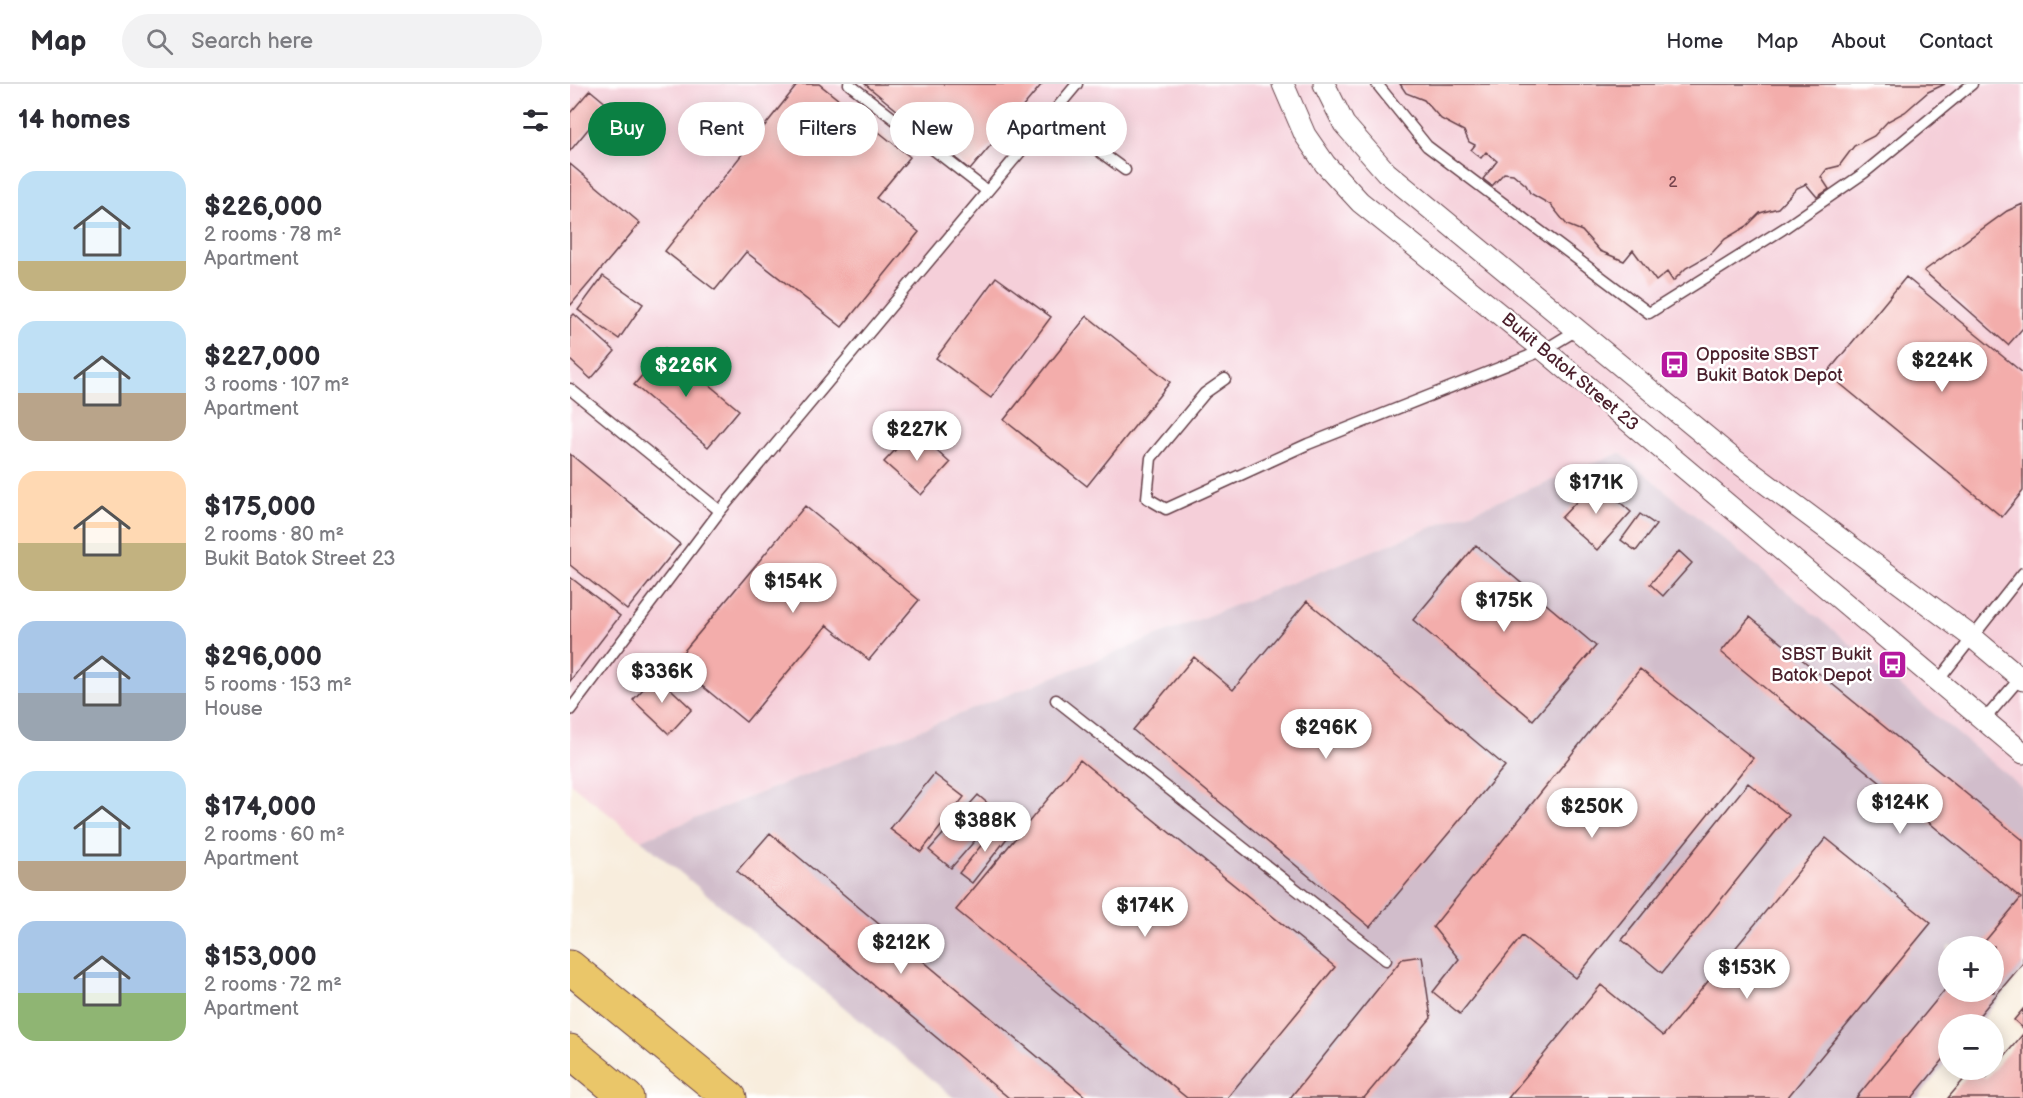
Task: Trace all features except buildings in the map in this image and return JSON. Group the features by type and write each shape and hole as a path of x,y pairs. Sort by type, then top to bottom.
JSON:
{"highway":[{"path":"570,962 599,990"},
{"path":"570,967 730,1098"},
{"path":"570,1051 627,1098"}],"street":[{"name":"Bukit Batok Street 23","path":"1283,84 1305,135 1325,164 1360,202 1544,350 2023,753"},
{"name":"Bukit Batok Street 23","path":"1324,84 1344,124 1386,172 1736,461 2022,677"}],"lane":[{"path":"849,84 987,191"},
{"path":"1062,102 1077,84"},
{"path":"1377,84 1427,146 1650,313 1783,229 1864,173 1972,84"},
{"path":"570,710 720,511 1017,156"},
{"path":"1106,156 1125,170"},
{"path":"1225,379 1205,393 1151,458 1147,498 1166,510 1308,444 1544,350 1577,330"},
{"path":"570,404 573,392 720,511"},
{"path":"1938,681 2023,573"},
{"path":"1984,720 2022,677"},
{"path":"1056,700 1386,960"}],"shaded area":[{"path":"570,84 2023,84 2023,789 1620,453 641,840 570,783"},
{"name":"SBST Bukit Batok Depot","path":"1620,453 2023,788 2023,970 2004,993 2004,936 1938,936 1938,1002 1996,1002 1986,1014 1938,1014 1938,1073 1918,1098 954,1098 641,840"}],"place":[{"name":"Opposite SBST Bukit Batok Depot","path":"1675,364"},
{"name":"SBST Bukit Batok Depot","path":"1893,664"}]}
